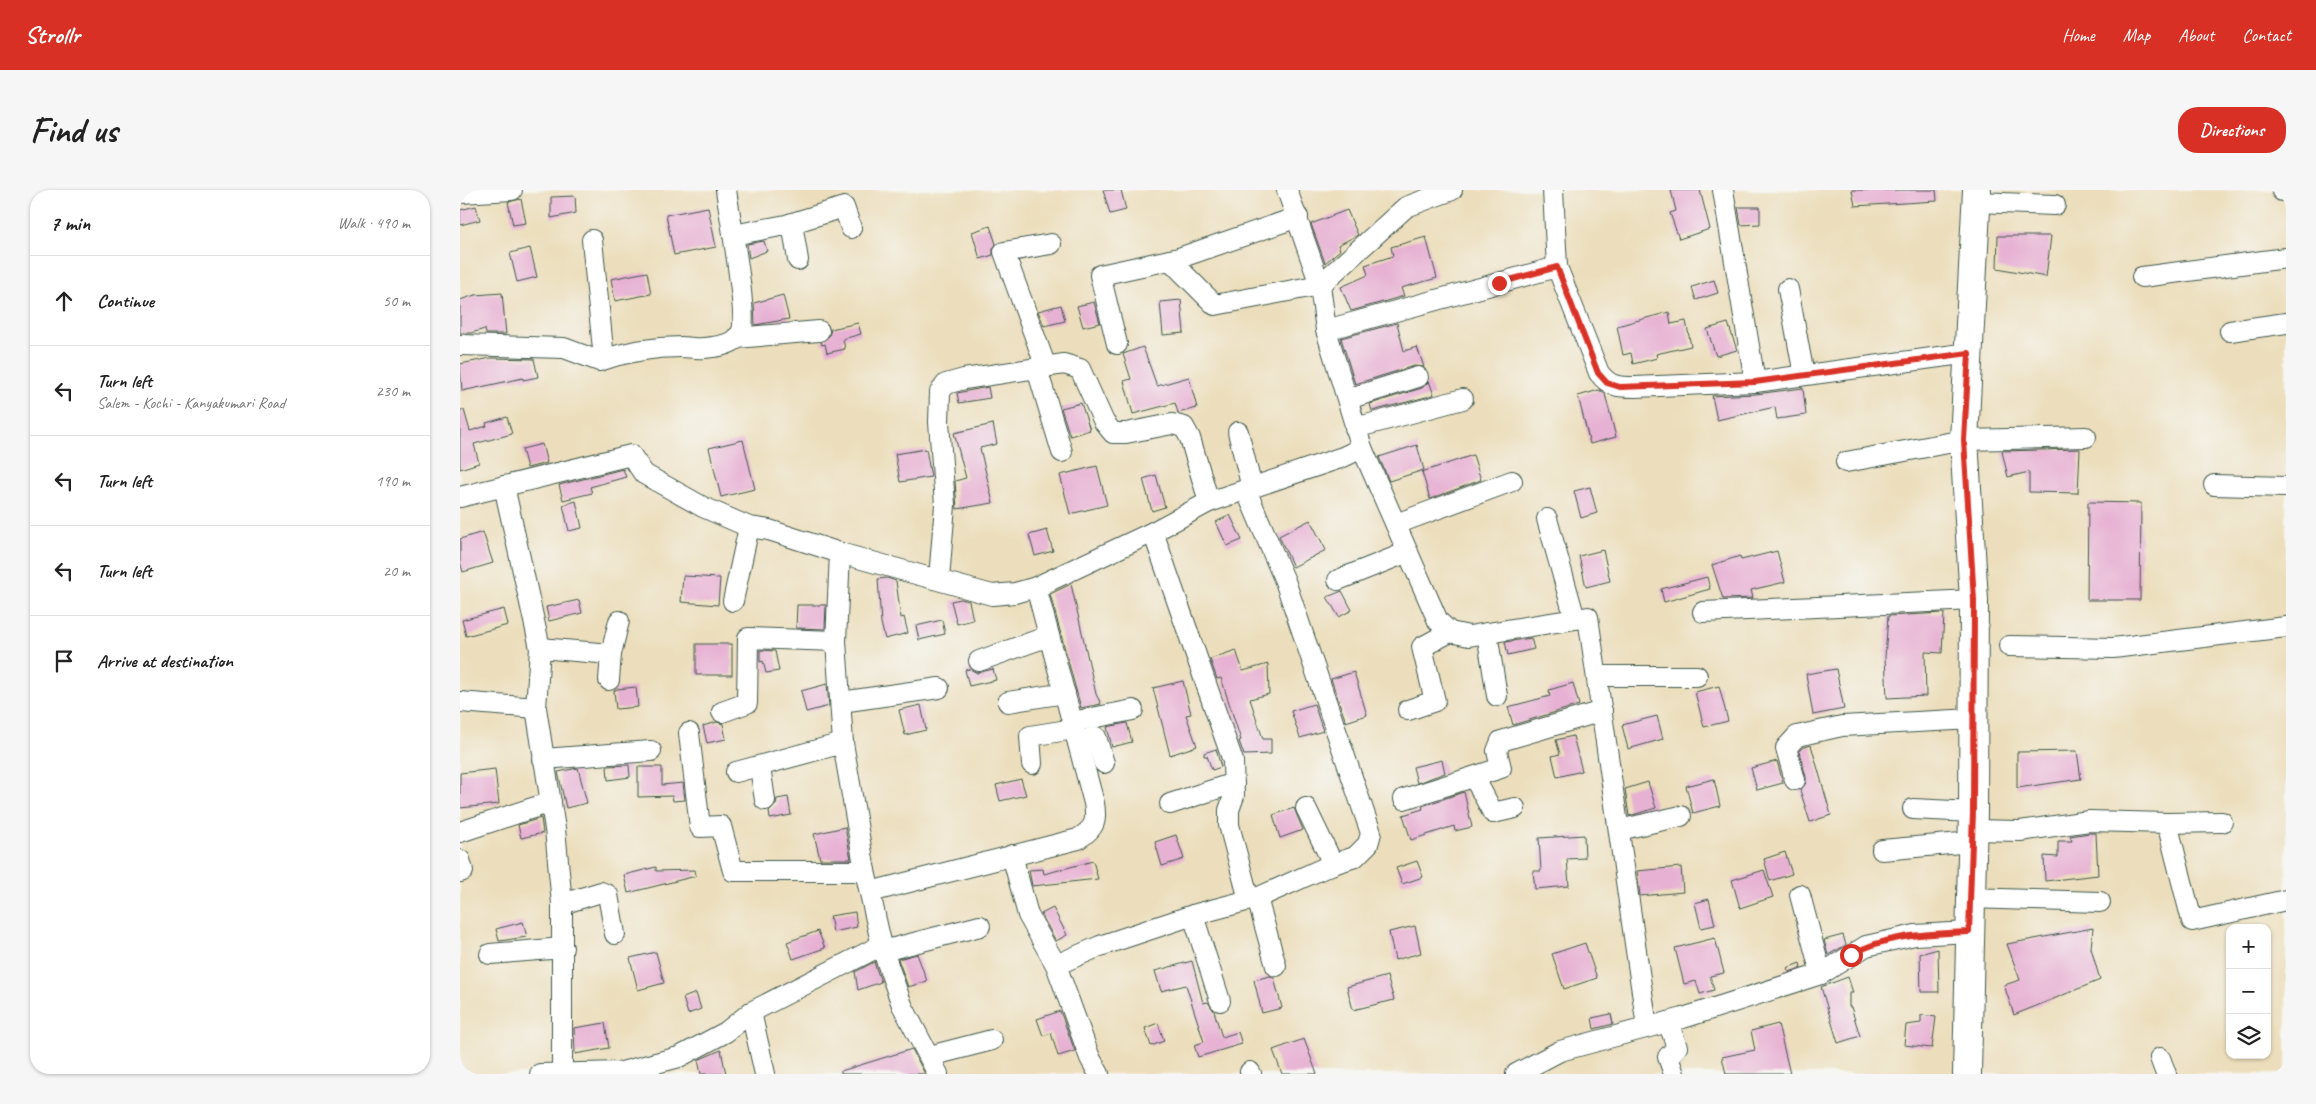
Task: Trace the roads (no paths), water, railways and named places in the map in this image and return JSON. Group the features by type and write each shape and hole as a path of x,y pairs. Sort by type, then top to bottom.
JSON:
{"main road":[{"path":"1967,1074 1974,600 1964,440 1977,196"}],"street":[{"path":"460,193 512,190"},
{"path":"460,345 564,348 599,361 618,354 680,347 704,348 729,344 741,333 743,324 740,276 726,190"},
{"path":"1287,190 1298,217 1320,285 1326,330 1362,448 1438,621 1450,632 1469,636 1588,617 1647,1027"},
{"path":"1170,260 1215,305 1320,285 1406,207 1452,190"},
{"path":"1553,190 1557,267 1598,373 1607,383 1620,387 1635,387 1755,382 1969,353"},
{"path":"1724,190 1755,382"},
{"path":"1977,196 2055,205"},
{"path":"733,235 792,223 844,207 851,228"},
{"path":"1117,344 1100,275 1170,260 1298,217"},
{"path":"792,223 798,260"},
{"path":"592,240 604,359"},
{"path":"1051,244 1004,252 1041,368 1062,452"},
{"path":"2142,277 2286,258"},
{"path":"1326,330 1557,267"},
{"path":"1788,289 1804,375"},
{"path":"2230,331 2286,323"},
{"path":"736,338 819,331"},
{"path":"939,579 945,504 939,422 940,392 946,384 964,379 1064,364 1080,369 1104,422 1113,433 1126,433 1172,424 1184,428 1190,438 1210,502"},
{"path":"1348,399 1418,377"},
{"path":"1355,428 1463,400"},
{"path":"1056,965 1100,946 1193,915 1253,899 1333,864 1355,857 1368,844 1371,833 1285,581 1249,489 1238,432"},
{"path":"1846,462 1964,440 2086,437"},
{"path":"460,497 630,455 644,474 702,507 750,527 769,530 840,553 992,595 1016,593 1036,587 1153,532 1210,502 1362,448"},
{"path":"1396,524 1512,481"},
{"path":"2214,485 2286,487"},
{"path":"504,486 540,648 536,708 551,802 562,904 562,1073"},
{"path":"1547,518 1575,619"},
{"path":"733,601 750,527"},
{"path":"1153,532 1233,760 1234,796 1229,810 1230,825 1276,966"},
{"path":"1338,580 1408,552"},
{"path":"840,553 836,641 844,743 865,870 882,948 902,1005 934,1065 992,1040"},
{"path":"870,892 1078,838 1089,832 1096,819 1075,731 1036,587"},
{"path":"1703,612 1974,600"},
{"path":"609,680 611,654 619,621"},
{"path":"2009,646 2114,648 2286,627"},
{"path":"1408,710 1435,701 1422,647 1450,632"},
{"path":"1487,633 1498,696"},
{"path":"979,661 1049,636"},
{"path":"722,712 747,703 748,638 836,641"},
{"path":"540,648 611,654"},
{"path":"1597,676 1696,676"},
{"path":"842,702 940,688"},
{"path":"1008,702 1065,693"},
{"path":"460,702 536,708"},
{"path":"1032,764 1030,736 1075,731 1133,710"},
{"path":"1404,799 1502,768 1497,751 1501,741 1602,711"},
{"path":"1795,780 1786,748 1796,736 1842,726 1973,720"},
{"path":"1075,731 1096,737 1104,763"},
{"path":"689,733 700,827 720,826 733,871 865,870"},
{"path":"736,772 844,743"},
{"path":"544,759 650,751"},
{"path":"760,767 765,800"},
{"path":"1474,777 1493,813 1515,808"},
{"path":"1170,804 1234,783"},
{"path":"460,832 551,802"},
{"path":"1306,808 1333,864"},
{"path":"1913,809 1972,828 2020,831 2089,820 2167,823 2222,822"},
{"path":"1619,830 1681,816"},
{"path":"2167,823 2192,921 2286,900"},
{"path":"1882,850 1972,828"},
{"path":"1012,855 1028,915 1056,965 1090,1058 1099,1074"},
{"path":"460,860 463,871 460,872"},
{"path":"562,904 601,892 608,895 615,934"},
{"path":"1800,895 1820,974"},
{"path":"1970,898 2100,902"},
{"path":"1193,915 1220,1001"},
{"path":"540,1074 622,1073 679,1057 726,1032 751,1012 882,948 980,926"},
{"path":"1516,1074 1560,1051 1668,1022 1820,974 1866,946 1915,935 1969,932"},
{"path":"490,954 563,948"},
{"path":"751,1012 765,1074"},
{"path":"1668,1022 1678,1047 1668,1057 1674,1074"}]}
